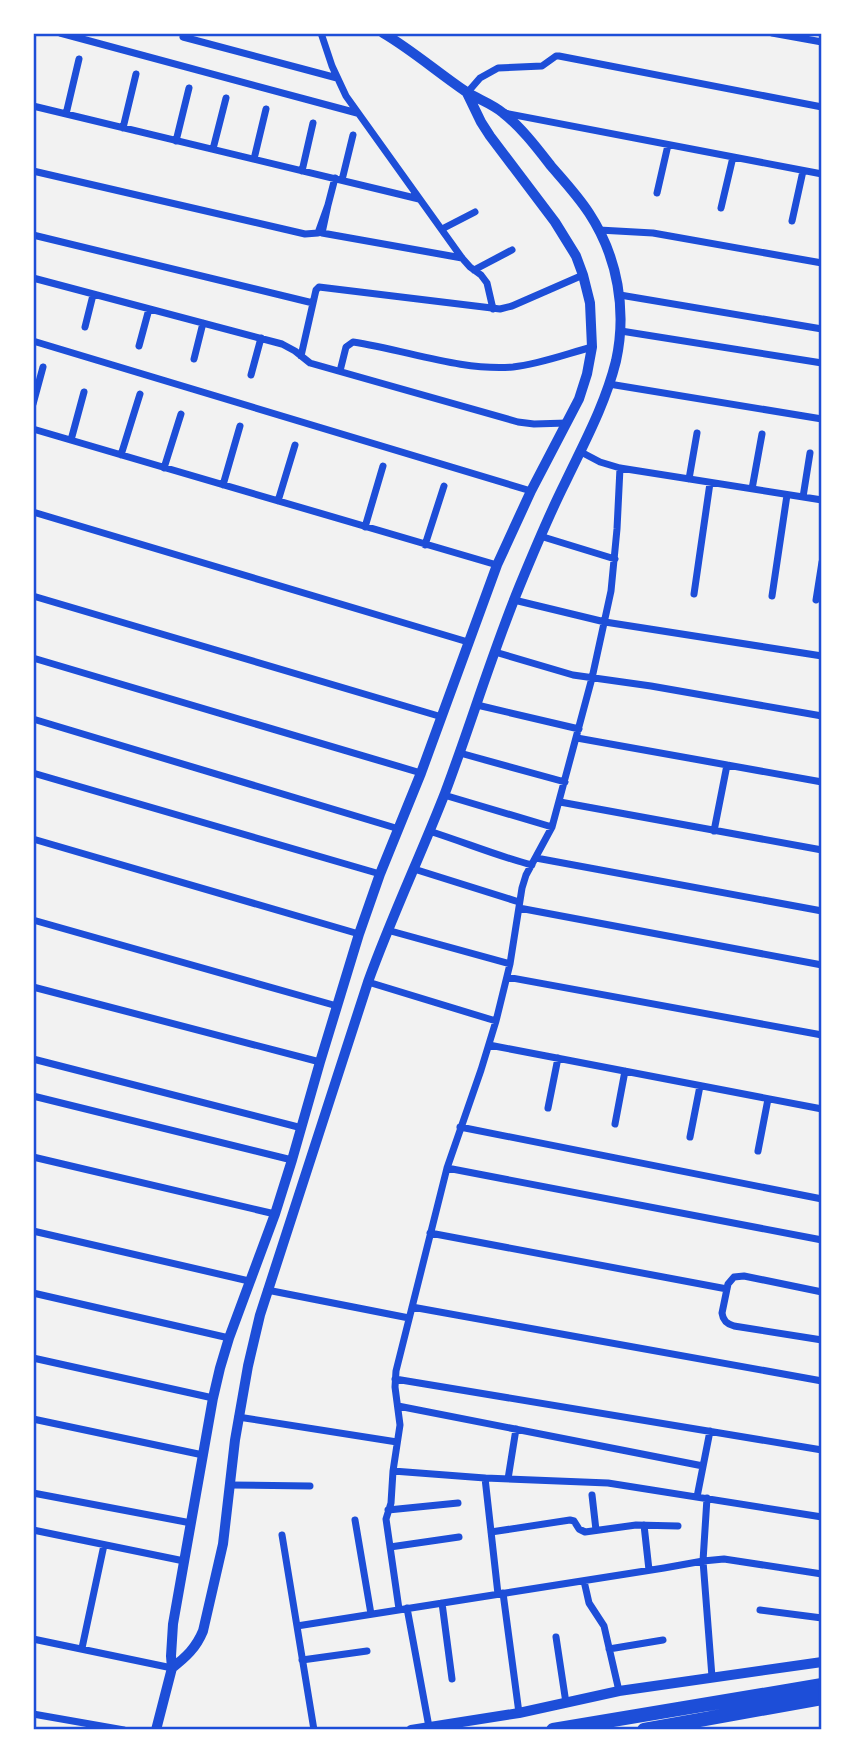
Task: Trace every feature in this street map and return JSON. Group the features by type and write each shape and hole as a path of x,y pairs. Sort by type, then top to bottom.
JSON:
{"highway":[{"path":"553,1730 822,1685"},
{"path":"644,1730 822,1698"}],"main road":[{"path":"411,1730 519,1713 619,1691 822,1662"}],"street":[{"path":"60,33 357,113"},
{"path":"321,33 337,78 357,113 461,258 487,283 493,309"},
{"path":"33,1639 172,1668 198,1644 223,1544 238,1417 253,1340 267,1290 387,930 444,795 514,600 540,536 603,404 615,363 621,331 620,295 615,270 608,248 583,204 503,113 467,93 383,33"},
{"path":"772,33 822,42"},
{"path":"183,37 337,78"},
{"path":"467,93 481,78 498,68 542,66 559,56 822,107"},
{"path":"66,114 79,59"},
{"path":"123,128 136,74"},
{"path":"176,141 189,88"},
{"path":"156,1730 172,1668 171,1642 213,1398 229,1338 275,1214 359,934 380,874 421,773 497,565 531,491 579,399 587,374 592,347 590,303 576,256 566,238 490,136 467,93"},
{"path":"213,149 226,98"},
{"path":"33,106 419,199"},
{"path":"254,159 266,109"},
{"path":"503,113 822,174"},
{"path":"302,171 313,122"},
{"path":"33,171 305,234 318,233 353,135"},
{"path":"656,193 668,145"},
{"path":"721,208 733,157"},
{"path":"792,221 803,171"},
{"path":"328,205 322,233 461,258"},
{"path":"442,229 475,212"},
{"path":"599,230 653,233 822,263"},
{"path":"33,235 313,303"},
{"path":"474,270 512,250"},
{"path":"301,356 316,290 321,287 493,309 512,306 583,275"},
{"path":"33,278 282,344 310,362 518,422 567,423"},
{"path":"85,327 93,295"},
{"path":"620,295 822,329"},
{"path":"139,346 149,309"},
{"path":"194,359 203,323"},
{"path":"621,331 822,363"},
{"path":"251,375 261,338"},
{"path":"33,341 531,491"},
{"path":"340,371 346,347 354,342 462,364 492,367 529,365 592,347"},
{"path":"33,404 43,367"},
{"path":"609,384 822,419"},
{"path":"71,440 84,392"},
{"path":"121,455 140,394"},
{"path":"164,468 181,414"},
{"path":"223,485 240,426"},
{"path":"33,429 497,565"},
{"path":"689,479 697,433"},
{"path":"752,489 762,433"},
{"path":"278,501 295,446"},
{"path":"581,452 620,468 822,500"},
{"path":"803,497 810,453"},
{"path":"365,527 383,466"},
{"path":"429,1727 386,1519 391,1503 400,1425 395,1379 447,1168 496,1021 510,964 522,888 552,827 592,678 605,622 615,559 620,468"},
{"path":"694,594 710,483"},
{"path":"425,545 444,486"},
{"path":"772,596 787,495"},
{"path":"33,512 468,642"},
{"path":"540,536 615,559"},
{"path":"816,600 822,562"},
{"path":"33,596 442,717"},
{"path":"514,600 605,622 822,656"},
{"path":"495,652 564,673 822,716"},
{"path":"33,657 421,773"},
{"path":"477,705 578,734 822,782"},
{"path":"33,719 399,829"},
{"path":"460,753 565,782"},
{"path":"714,831 727,765"},
{"path":"33,773 380,874"},
{"path":"444,795 552,827"},
{"path":"560,802 822,850"},
{"path":"429,831 508,859 822,911"},
{"path":"33,839 359,934"},
{"path":"414,869 519,905 822,965"},
{"path":"33,920 337,1006"},
{"path":"387,930 510,964"},
{"path":"507,976 822,1035"},
{"path":"368,982 496,1021"},
{"path":"33,987 320,1062"},
{"path":"489,1045 822,1109"},
{"path":"548,1108 558,1058"},
{"path":"33,1059 302,1128"},
{"path":"615,1124 625,1071"},
{"path":"690,1137 700,1086"},
{"path":"33,1096 292,1160"},
{"path":"758,1151 768,1099"},
{"path":"460,1126 822,1199"},
{"path":"33,1157 275,1214"},
{"path":"447,1168 822,1240"},
{"path":"33,1231 249,1281"},
{"path":"430,1233 727,1289"},
{"path":"822,1292 739,1276 730,1280 722,1313 727,1324 734,1326 822,1340"},
{"path":"267,1290 409,1318"},
{"path":"33,1293 229,1338"},
{"path":"412,1307 822,1381"},
{"path":"33,1358 213,1398"},
{"path":"395,1379 822,1450"},
{"path":"398,1406 703,1466"},
{"path":"238,1417 397,1442"},
{"path":"33,1419 203,1455"},
{"path":"508,1479 516,1429"},
{"path":"697,1497 709,1431"},
{"path":"393,1471 608,1483 822,1517"},
{"path":"485,1478 519,1713"},
{"path":"230,1485 310,1486"},
{"path":"33,1493 191,1522"},
{"path":"593,1495 596,1530"},
{"path":"707,1498 703,1561 712,1677"},
{"path":"388,1510 458,1503"},
{"path":"355,1520 371,1614"},
{"path":"491,1532 569,1520 574,1521 583,1532 644,1525 678,1526"},
{"path":"644,1525 649,1570"},
{"path":"34,1533 184,1561"},
{"path":"282,1535 314,1730"},
{"path":"390,1547 459,1537"},
{"path":"82,1648 104,1545"},
{"path":"297,1626 703,1561 724,1559 822,1574"},
{"path":"584,1581 589,1603 604,1626 619,1691"},
{"path":"442,1603 452,1679"},
{"path":"760,1610 822,1618"},
{"path":"556,1637 566,1703"},
{"path":"609,1649 663,1640"},
{"path":"302,1660 367,1651"},
{"path":"33,1714 124,1730"}]}
